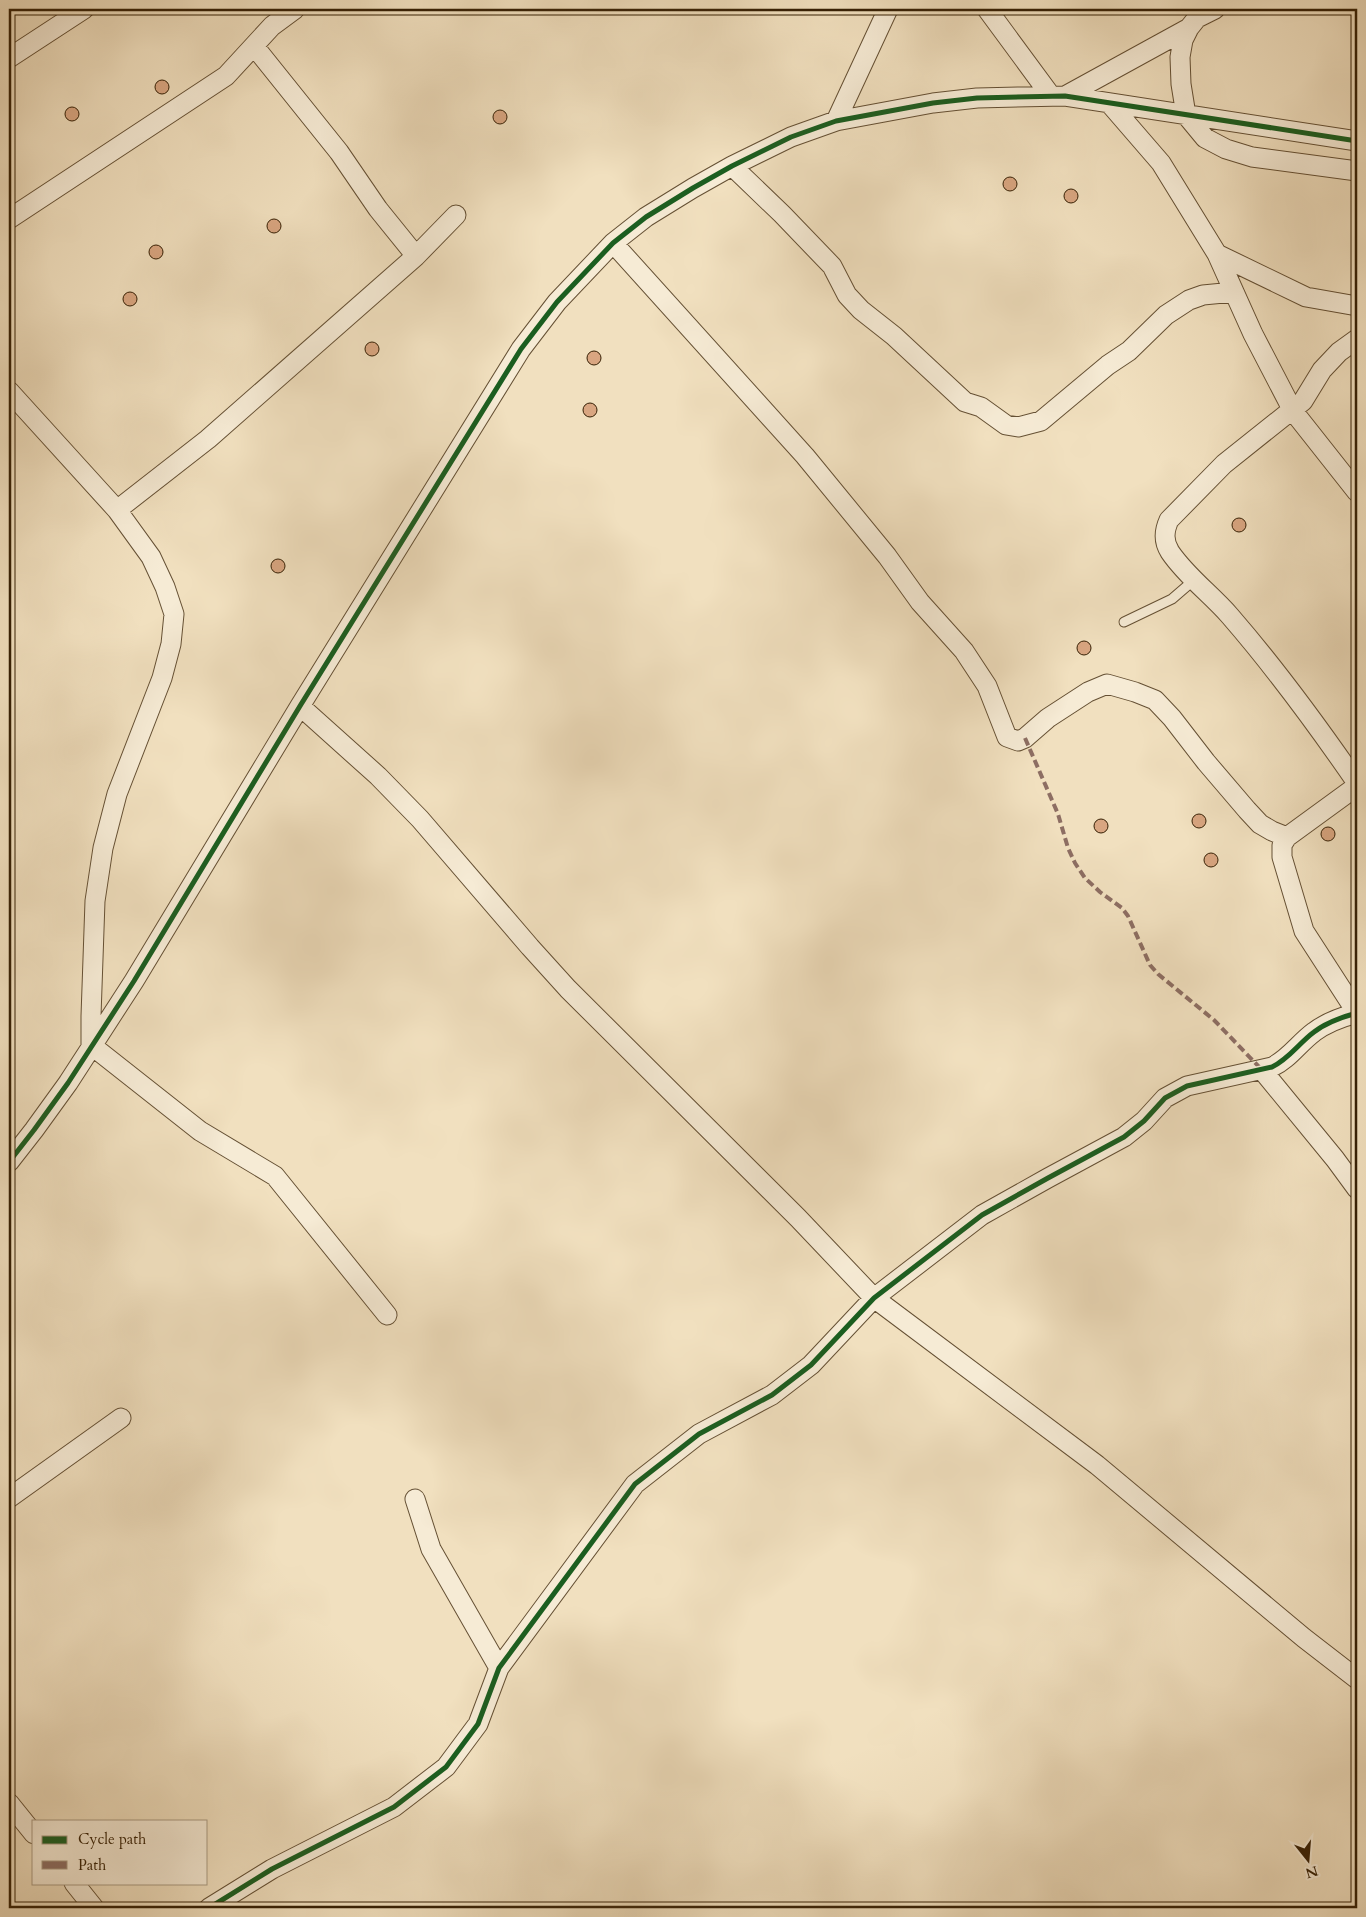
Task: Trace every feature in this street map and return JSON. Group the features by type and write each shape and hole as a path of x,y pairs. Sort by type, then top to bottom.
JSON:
{"street":[{"path":"9,58 84,9"},
{"path":"9,219 226,76 272,26 294,9"},
{"path":"836,121 888,9"},
{"path":"987,9 1058,96"},
{"path":"1215,9 1197,18 1189,28 1183,40 1180,57 1181,84 1186,115 1205,138 1226,149 1252,157 1357,171"},
{"path":"1058,96 1189,28"},
{"path":"254,46 339,152 378,209 416,256"},
{"path":"9,1162 68,1083 134,980 300,706 522,349 557,302 613,243 646,217 732,166 791,137 836,121 933,103 977,98 1058,96 1357,142"},
{"path":"1110,104 1162,163 1217,254 1253,334 1293,410 1357,492"},
{"path":"732,166 832,266 847,295 860,310 894,336 965,402 981,407 1006,425 1018,428 1030,426 1041,421 1108,365 1129,351 1166,315 1189,300 1203,295 1234,292"},
{"path":"117,510 208,439 416,256 456,215"},
{"path":"613,243 805,456 888,556 920,602 964,651 984,680 999,712 1007,737 1018,741 1025,738 1048,718 1088,692 1107,684 1135,692 1155,700 1172,718 1246,810 1260,824 1287,837"},
{"path":"1217,254 1306,298 1357,306"},
{"path":"209,1908 272,1869 394,1807 446,1767 478,1724 499,1668 635,1484 699,1434 772,1395 811,1365 874,1298 982,1215 1124,1138 1166,1098 1187,1086 1211,1079 1262,1070 1281,1063 1314,1032 1328,1023 1357,1013 1304,931 1282,857 1282,845 1287,837 1357,785 1269,663 1228,614 1194,580 1169,550 1164,530 1169,520 1224,464 1303,402 1322,370 1340,352 1357,339"},
{"path":"9,391 117,510 152,557 174,614 171,644 162,678 117,794 103,848 95,901 91,1016 92,1045 200,1131 275,1176 387,1315"},
{"path":"300,706 378,776 420,819 568,989 798,1218 874,1298 1097,1465 1304,1638 1357,1679"},
{"path":"1262,1070 1335,1159 1357,1189"},
{"path":"9,1498 121,1418"},
{"path":"416,1499 431,1549 499,1668"},
{"path":"9,1803 32,1832"},
{"path":"75,1884 94,1908"}],"lane":[{"path":"1124,622 1172,599 1194,580"}],"building":[{"path":"162,80 167,82 169,87 167,92 162,94 157,92 155,87 157,82"},
{"path":"72,107 77,109 79,114 77,119 72,121 67,119 65,114 67,109"},
{"path":"500,110 505,112 507,117 505,122 500,124 495,122 493,117 495,112"},
{"path":"1010,177 1015,179 1017,184 1015,189 1010,191 1005,189 1003,184 1005,179"},
{"path":"1071,189 1076,191 1078,196 1076,201 1071,203 1066,201 1064,196 1066,191"},
{"path":"274,219 279,221 281,226 279,231 274,233 269,231 267,226 269,221"},
{"path":"156,245 161,247 163,252 161,257 156,259 151,257 149,252 151,247"},
{"path":"130,292 135,294 137,299 135,304 130,306 125,304 123,299 125,294"},
{"path":"372,342 377,344 379,349 377,354 372,356 367,354 365,349 367,344"},
{"path":"594,351 599,353 601,358 599,363 594,365 589,363 587,358 589,353"},
{"path":"590,403 595,405 597,410 595,415 590,417 585,415 583,410 585,405"},
{"path":"1239,518 1244,520 1246,525 1244,530 1239,532 1234,530 1232,525 1234,520"},
{"path":"278,559 283,561 285,566 283,571 278,573 273,571 271,566 273,561"},
{"path":"1084,641 1089,643 1091,648 1089,653 1084,655 1079,653 1077,648 1079,643"},
{"path":"1199,814 1204,816 1206,821 1204,826 1199,828 1194,826 1192,821 1194,816"},
{"path":"1101,819 1106,821 1108,826 1106,831 1101,833 1096,831 1094,826 1096,821"},
{"path":"1328,827 1333,829 1335,834 1333,839 1328,841 1323,839 1321,834 1323,829"},
{"path":"1211,853 1216,855 1218,860 1216,865 1211,867 1206,865 1204,860 1206,855"}],"marked path":[{"path":"1025,738 1058,814 1068,848 1085,878 1122,908 1128,916 1150,965 1158,974 1214,1020 1262,1070"}],"cycle path":[{"path":"9,1162 68,1083 134,981 300,706 521,349 557,302 613,243 646,217 732,166 791,137 836,121 933,103 977,98 1065,96 1357,141"},
{"path":"209,1908 272,1869 394,1807 446,1767 478,1724 499,1668 635,1484 699,1434 772,1395 811,1365 874,1298 982,1215 1124,1137 1144,1121 1165,1098 1187,1086 1272,1067 1284,1060 1319,1028 1335,1020 1357,1013"}]}
